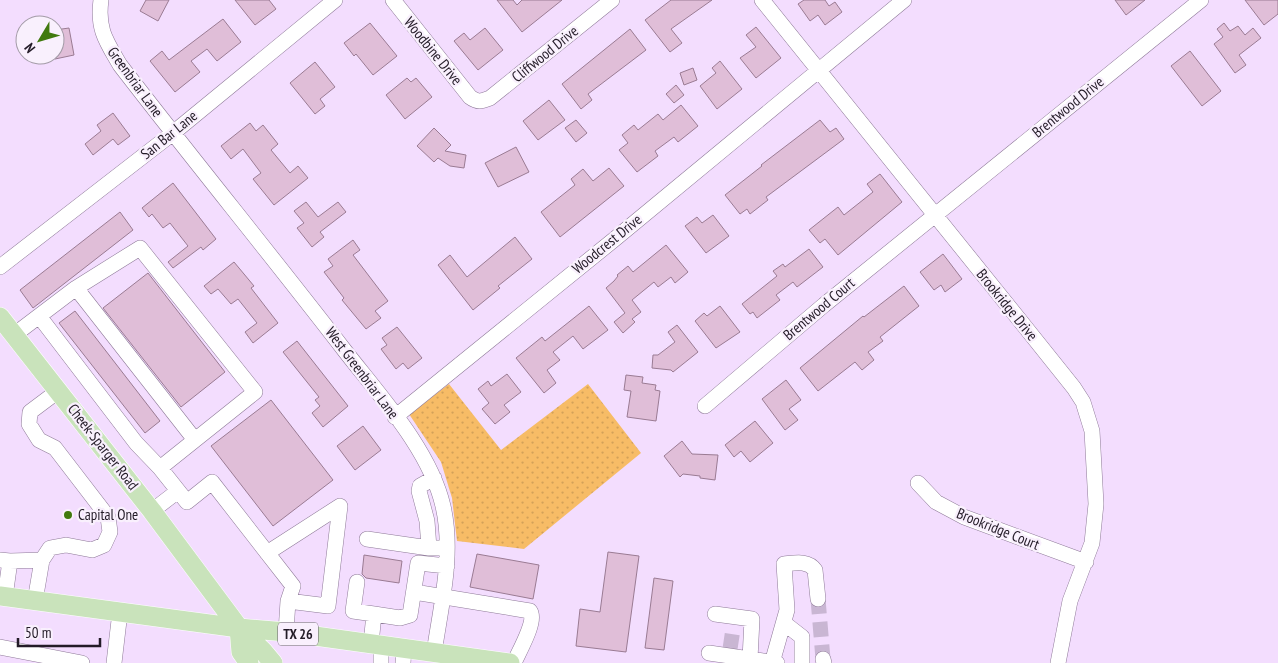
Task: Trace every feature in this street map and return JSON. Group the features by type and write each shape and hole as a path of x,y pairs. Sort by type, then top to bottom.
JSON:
{"main road":[{"name":"Cheek-Sparger Road","path":"0,317 152,511 239,628 263,650 273,663"},
{"name":"TX 26","path":"2,596 239,628 286,632 404,656 434,653 510,663"},
{"path":"239,628 241,652 249,663"}],"street":[{"name":"Greenbriar Lane","path":"101,0 100,23 103,36 120,65 173,133"},
{"name":"San Bar Lane","path":"0,267 173,133 335,0"},
{"name":"Woodbine Drive","path":"393,0 470,98 476,101"},
{"name":"Cliffwood Drive","path":"476,101 490,98 612,0"},
{"name":"Brookridge Drive","path":"762,0 1074,388 1083,402 1092,431 1096,504 1092,543 1070,601 1058,663"},
{"name":"Woodcrest Drive","path":"395,417 904,0"},
{"name":"Brentwood Drive","path":"935,215 1201,0"},
{"name":"West Greenbriar Lane","path":"173,133 304,298 423,455 434,478 443,506 447,536 447,566 434,653"},
{"name":"Brentwood Court","path":"705,406 824,305 935,215"},
{"path":"14,334 76,288 140,248 255,392 160,468"},
{"path":"76,288 195,440"},
{"path":"39,316 136,443 160,468 187,502 212,482 293,586 288,601 286,632"},
{"path":"35,601 42,560 50,548 66,545 92,550 104,545 110,532 108,517 55,448 39,440 29,424 30,412 58,391"},
{"path":"429,548 427,522 419,490 420,486 434,478"},
{"name":"Brookridge Court","path":"918,483 936,502 964,517 1086,562"},
{"path":"152,511 178,491"},
{"path":"267,554 340,506 328,606 288,601"},
{"path":"367,539 429,548 447,548"},
{"path":"2,596 5,561 42,560"},
{"path":"356,582 353,610 400,618 410,615 418,563 447,566"},
{"path":"709,653 729,652 750,659 774,663 787,610 784,564 802,563 813,566 818,599"},
{"path":"414,592 530,611 532,623 514,663"},
{"path":"114,663 120,612"},
{"path":"374,614 378,651"},
{"path":"715,614 734,622 752,618 750,659"},
{"path":"784,623 802,637 802,663"},
{"path":"0,647 74,662"}],"shaded area":[{"path":"449,384 501,450 588,384 641,453 524,549 457,541 452,498 441,462 409,414"}],"building":[{"path":"146,0 169,0 158,21 140,11"},
{"path":"235,0 269,0 276,9 255,25"},
{"path":"497,0 513,0 517,5 522,0 562,0 522,32"},
{"path":"671,0 712,0 671,29 682,43 670,52 645,20"},
{"path":"804,0 825,0 829,6 835,2 842,12 825,25 818,15 810,21 798,4"},
{"path":"1115,0 1145,0 1126,15"},
{"path":"1245,0 1278,0 1278,14 1264,25"},
{"path":"223,19 241,42 217,61 207,49 191,61 200,72 175,92 150,61 162,51 169,60"},
{"path":"370,23 397,56 373,75 356,54 354,56 344,43"},
{"path":"1224,23 1230,31 1238,26 1245,35 1253,28 1261,38 1239,55 1246,65 1235,73 1214,44 1223,37 1217,29"},
{"path":"756,27 781,58 756,78 740,58 756,47 746,35"},
{"path":"69,28 74,55 65,57 65,29"},
{"path":"485,28 503,50 478,70 454,41 464,33 470,40"},
{"path":"630,29 646,50 588,94 592,100 581,109 562,84"},
{"path":"1190,51 1221,91 1202,106 1171,66"},
{"path":"720,61 742,89 717,109 700,86 716,73 712,68"},
{"path":"315,62 335,87 320,99 325,106 315,114 290,83"},
{"path":"693,68 697,80 684,85 680,73"},
{"path":"407,78 411,82 416,78 432,97 405,119 386,95"},
{"path":"676,85 684,95 674,103 666,94"},
{"path":"549,100 565,120 538,140 523,121"},
{"path":"681,105 698,126 678,142 674,137 655,151 658,156 637,172 619,150 628,143 622,135 634,125 638,130 658,114 663,120"},
{"path":"113,113 130,136 118,145 113,139 93,155 85,144 101,131 97,125"},
{"path":"576,120 587,133 576,142 565,128"},
{"path":"820,120 830,132 836,128 844,139 766,197 768,200 750,214 747,209 740,214 725,195"},
{"path":"250,123 256,131 263,125 278,144 271,150 290,173 298,166 308,178 274,205 253,179 261,173 243,149 231,159 221,146"},
{"path":"434,128 451,145 445,151 466,155 464,168 450,166 438,158 434,162 417,146"},
{"path":"516,147 529,172 498,187 485,163"},
{"path":"609,168 624,186 560,237 541,212 575,185 571,179 583,169 593,181"},
{"path":"880,174 902,202 838,255 825,239 820,243 809,230 838,207 844,215 873,192 867,184"},
{"path":"173,183 216,239 203,250 201,247 173,268 168,262 188,246 170,223 163,228 152,214 149,217 142,208"},
{"path":"306,202 318,217 338,202 346,212 320,232 324,237 312,247 297,228 304,223 294,211"},
{"path":"120,212 133,230 33,308 20,290"},
{"path":"713,215 729,236 706,253 685,226 697,217 702,223"},
{"path":"515,237 532,259 498,286 500,288 473,310 438,265 450,255 467,277"},
{"path":"353,240 360,250 353,255 388,301 375,311 381,318 366,329 342,300 344,298 324,272 333,266 328,259"},
{"path":"666,245 688,272 675,283 671,277 658,287 654,282 632,300 641,312 632,319 635,322 623,333 614,322 625,313 606,288 628,266 633,272"},
{"path":"809,249 823,267 797,287 793,282 776,295 780,300 757,318 753,312 750,314 742,304 777,276 773,271 783,264 785,267"},
{"path":"943,254 962,279 945,292 941,285 934,290 920,272"},
{"path":"234,262 254,286 251,288 278,323 253,343 245,332 257,323 238,299 231,304 218,289 211,294 204,286"},
{"path":"148,273 225,372 181,407 103,308"},
{"path":"904,286 919,306 880,337 883,341 868,352 874,360 862,370 855,362 818,391 800,368 863,316"},
{"path":"589,306 608,330 583,349 573,336 553,352 560,360 547,370 556,383 544,393 516,358 542,337 545,341"},
{"path":"720,306 740,332 716,348 695,321 704,313 707,316"},
{"path":"75,311 160,421 145,433 59,323"},
{"path":"677,325 698,352 673,372 671,370 652,368 653,355 658,355 675,342 668,332"},
{"path":"397,327 422,358 408,369 403,363 396,369 381,349 387,345 382,338"},
{"path":"297,341 348,406 323,427 312,413 320,406 315,400 319,397 283,352"},
{"path":"507,374 521,392 504,405 510,412 495,424 482,409 489,403 478,389 488,381 491,386"},
{"path":"626,375 643,377 642,383 656,385 655,390 660,391 656,421 627,417 631,391 624,390"},
{"path":"786,380 801,400 789,409 798,420 785,430 762,399"},
{"path":"271,400 333,480 273,526 211,446"},
{"path":"755,421 773,443 750,462 741,451 734,457 725,445"},
{"path":"363,426 381,450 355,470 337,446"},
{"path":"682,441 692,454 718,455 715,480 683,474 680,477 664,456"},
{"path":"608,552 639,556 626,652 576,646 580,609 600,612"},
{"path":"477,554 539,565 533,599 470,587"},
{"path":"364,555 402,561 399,583 366,578 362,574"},
{"path":"654,578 673,581 664,650 645,648"}],"tunnel":[{"path":"818,599 823,659"},
{"path":"730,649 733,629"}],"place":[{"name":"Capital One","path":"68,515"}]}
